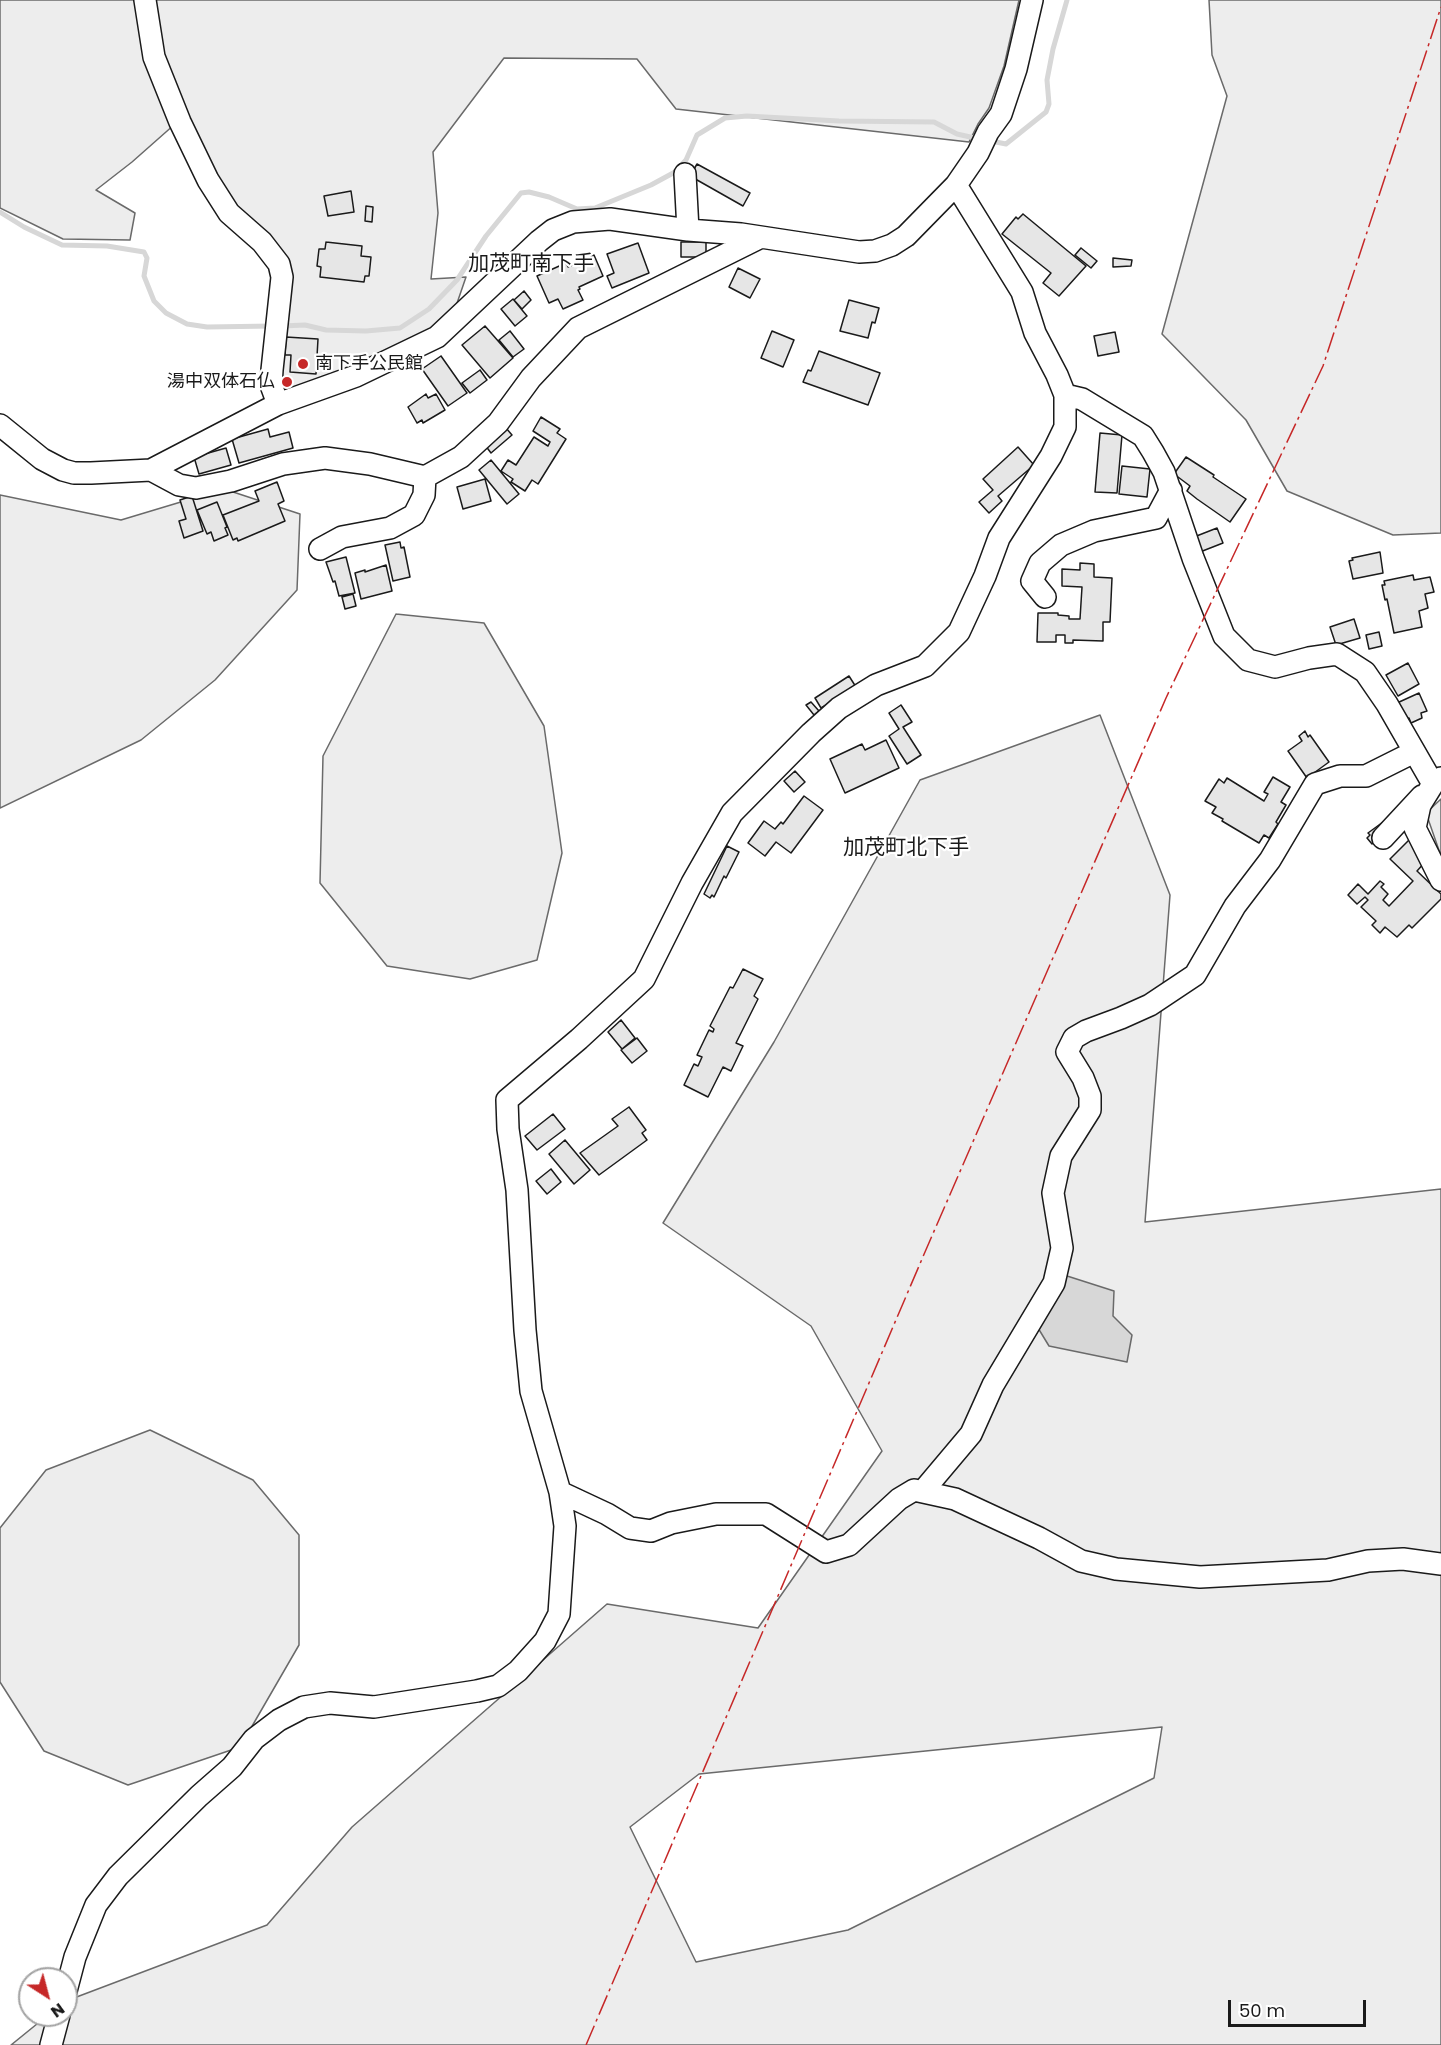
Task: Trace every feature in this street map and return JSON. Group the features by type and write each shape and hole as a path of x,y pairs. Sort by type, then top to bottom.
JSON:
{"street":[{"path":"145,0 154,57 180,122 208,180 229,213 262,242 279,264 282,277 272,385 278,404"},
{"path":"0,425 42,459 63,470 74,473 91,473 152,470 278,404 356,376 437,337 518,259 553,230 573,222 610,219 688,230 741,234 859,252 875,251 892,245 906,236 956,185 978,153 987,132 1000,114 1016,69 1032,0"},
{"path":"685,174 688,230"},
{"path":"72,1967 96,1905 118,1876 198,1796 232,1767 254,1739 279,1720 304,1707 330,1703 374,1707 498,1686 518,1671 545,1641 559,1614 565,1526 560,1492 531,1391 517,1190 508,1129 507,1100 579,1039 644,979 712,846 732,813 811,733 840,708 876,685 925,666 959,632 985,576 999,538 1052,456 1065,427 1065,395 1035,333 1022,292 956,185"},
{"path":"152,470 179,485 196,488 231,481 283,464 325,458 370,464 424,477 461,457 498,423 531,378 578,328 759,238"},
{"path":"1065,395 1082,399 1143,436 1164,472 1193,558 1224,636 1248,660 1275,667 1309,658 1337,654 1365,672 1387,704 1414,752 1437,781"},
{"path":"320,549 342,537 390,528 414,515 424,495 424,477"},
{"path":"1045,597 1032,581 1040,563 1061,545 1094,531 1156,518 1171,490"},
{"path":"923,1491 971,1434 993,1385 1054,1282 1062,1248 1053,1192 1061,1156 1090,1110 1090,1096 1083,1078 1067,1052 1074,1038 1150,1005 1195,975 1235,906 1270,860 1316,784 1340,776 1366,776 1414,752"},
{"path":"1383,838 1437,781"},
{"path":"1437,781 1420,805 1415,828 1441,880"},
{"path":"560,1492 607,1514 630,1528 651,1531 671,1523 716,1514 766,1514 826,1552 849,1545 899,1498 914,1490 955,1499 1039,1538 1081,1561 1116,1569 1200,1577 1328,1570 1368,1561 1403,1559 1441,1564"},
{"path":"51,2045 56,2027"}],"shaded area":[{"path":"0,0 139,0 175,124 96,190 135,213 130,240 63,239 0,208"},
{"path":"150,0 1019,0 1004,66 989,108 969,142 676,109 637,59 504,58 433,152 438,213 431,279 466,277 455,309 432,331 353,368 285,391 278,386 287,277 233,209 159,56"},
{"path":"1209,0 1441,0 1441,533 1393,535 1287,491 1246,420 1162,334 1227,96 1212,55"},
{"path":"224,489 300,514 297,590 215,680 141,740 0,808 0,495 121,520"},
{"path":"396,614 484,623 544,726 562,853 537,960 470,979 387,966 320,883 323,756"},
{"path":"1100,715 1170,895 1145,1222 1441,1189 1441,2045 11,2045 33,2027 78,2027 78,1996 267,1925 352,1827 607,1604 758,1628 882,1451 811,1326 663,1223 774,1042 920,780","holes":["1162,1727 1154,1778 848,1930 696,1962 630,1827 699,1774"]},
{"path":"1441,799 1441,856 1426,813"},
{"path":"1064,1275 1114,1291 1113,1316 1132,1335 1127,1362 1049,1346 1035,1323"},
{"path":"150,1430 253,1480 299,1535 299,1645 240,1747 128,1785 44,1751 0,1682 0,1528 46,1470"}],"building":[{"path":"697,164 750,193 743,206 690,176"},
{"path":"351,191 354,212 328,216 324,196"},
{"path":"366,206 373,207 372,222 365,221"},
{"path":"1023,214 1086,266 1059,296 1043,283 1051,273 1002,234 1016,217 1018,219"},
{"path":"326,242 362,246 361,256 371,257 369,276 365,276 364,282 320,277 321,267 317,266 319,249 325,249"},
{"path":"681,242 706,242 706,257 681,257"},
{"path":"638,243 649,273 612,288 607,276 614,273 607,254"},
{"path":"1081,248 1097,261 1091,268 1075,255"},
{"path":"594,255 603,276 579,287 578,290 583,300 563,309 558,299 549,303 537,276 566,263 568,267"},
{"path":"1113,258 1132,260 1131,266 1113,267"},
{"path":"738,268 760,279 750,298 729,287"},
{"path":"524,291 531,300 522,309 514,300"},
{"path":"513,299 527,316 515,326 501,309"},
{"path":"849,300 879,308 868,338 840,331"},
{"path":"485,326 513,358 490,378 462,345"},
{"path":"510,331 524,349 513,357 499,340"},
{"path":"772,331 794,340 783,367 761,358"},
{"path":"1115,332 1119,352 1098,356 1094,336"},
{"name":"南下手公民館","path":"286,337 318,339 316,374 290,372 291,355 285,355"},
{"path":"819,351 880,373 868,405 803,382 808,370 811,371"},
{"path":"441,356 467,393 448,406 422,369"},
{"path":"480,370 487,380 470,393 462,383"},
{"path":"426,394 428,398 436,394 445,410 423,423 422,420 417,423 408,407"},
{"path":"541,417 560,429 557,433 566,439 538,484 532,480 525,491 511,482 513,479 501,471 508,460 516,465 534,437 548,446 550,442 533,431"},
{"path":"506,428 512,435 491,453 485,445"},
{"path":"268,429 270,437 289,432 293,448 239,463 232,439"},
{"path":"1100,433 1122,435 1117,493 1095,492"},
{"path":"1018,447 1034,465 998,496 1002,501 989,513 979,502 993,490 983,479"},
{"path":"226,448 231,465 199,474 194,457"},
{"path":"1186,457 1246,499 1230,522 1187,491 1190,486 1174,474"},
{"path":"491,460 519,494 507,504 479,470"},
{"path":"1122,466 1150,469 1147,497 1119,494"},
{"path":"485,479 491,501 463,509 457,487"},
{"path":"277,482 284,501 278,504 285,521 238,541 237,538 233,540 223,515 259,501 255,491"},
{"path":"192,496 203,531 184,538 179,521 186,519 180,500"},
{"path":"217,502 228,535 214,541 211,532 207,534 197,510"},
{"path":"1217,528 1223,543 1200,552 1194,537"},
{"path":"400,542 401,548 404,547 410,577 393,581 385,545"},
{"path":"1380,552 1383,573 1353,579 1349,561 1353,560 1352,558"},
{"path":"346,557 355,593 339,596 326,562"},
{"path":"1080,563 1094,564 1094,577 1112,578 1110,622 1103,622 1103,641 1073,640 1073,643 1065,643 1065,635 1056,635 1056,642 1037,642 1038,613 1058,613 1058,615 1069,616 1069,619 1080,619 1082,587 1062,586 1062,569 1080,570"},
{"path":"386,565 392,591 361,599 355,573"},
{"path":"1413,575 1414,580 1430,577 1434,592 1425,594 1428,608 1419,611 1422,627 1394,633 1382,585 1385,585 1384,581"},
{"path":"353,594 356,606 345,609 342,597"},
{"path":"1354,619 1360,638 1336,645 1330,627"},
{"path":"1379,632 1382,646 1369,649 1366,635"},
{"path":"1408,663 1419,684 1398,696 1386,675"},
{"path":"849,676 856,687 821,708 815,698"},
{"path":"1419,693 1427,711 1421,713 1422,718 1411,723 1409,718 1404,720 1397,703"},
{"path":"811,702 819,711 814,715 806,705"},
{"path":"901,705 912,722 903,727 921,755 907,764 889,736 899,729 889,713"},
{"path":"1305,731 1329,762 1307,778 1288,751 1302,741 1299,736"},
{"path":"886,740 899,768 845,793 830,759 862,744 865,750"},
{"path":"795,771 805,782 794,792 784,781"},
{"path":"1273,777 1290,787 1281,802 1286,805 1276,822 1278,824 1269,838 1264,835 1259,843 1222,821 1223,819 1212,813 1216,807 1205,801 1219,779 1224,783 1227,778 1264,801 1268,794 1264,792"},
{"path":"804,796 823,810 791,853 776,842 765,856 748,843 764,821 775,829 781,822 783,824"},
{"path":"1383,822 1389,830 1372,844 1367,838 1370,835 1368,833"},
{"path":"1410,839 1426,861 1417,871 1441,894 1441,899 1412,928 1409,925 1397,937 1385,927 1380,933 1372,925 1376,921 1361,907 1368,900 1365,897 1357,904 1348,895 1358,884 1368,894 1380,881 1384,884 1381,887 1388,894 1383,900 1389,906 1413,881 1390,859"},
{"path":"727,846 739,852 726,878 724,876 714,897 712,895 710,898 704,894"},
{"path":"743,969 763,979 754,996 758,999 736,1043 743,1046 731,1071 723,1067 708,1097 684,1085 694,1064 698,1066 702,1057 697,1055 709,1030 713,1032 714,1029 710,1026 730,987 733,988"},
{"path":"621,1020 635,1038 622,1049 608,1032"},
{"path":"637,1038 647,1051 632,1063 621,1050"},
{"path":"629,1107 646,1130 642,1133 647,1140 599,1175 580,1153 618,1126 612,1119"},
{"path":"553,1114 565,1129 537,1150 525,1136"},
{"path":"565,1140 590,1170 574,1184 549,1154"},
{"path":"551,1169 561,1182 547,1194 536,1181"}],"waterway":[{"path":"991,141 1006,144 1046,112 1049,104 1047,80 1067,0"},
{"path":"282,326 305,325 326,330 366,331 400,328 429,309 457,280 486,236 521,193 529,192 549,197 577,209 595,208 651,185 675,172 686,160 697,135 725,118 747,116 839,121 934,122 957,134 979,139"},
{"path":"0,212 24,227 62,245 107,246 144,252 147,258 144,276 154,301 166,313 187,324 207,327 273,326"}],"power":[{"path":"586,2045 925,1252 1166,698 1323,366 1441,7"}],"place":[{"name":"南下手公民館","path":"303,364"},
{"name":"湯中双体石仏","path":"287,382"}],"district":[{"name":"加茂町南下手","path":"531,265"},
{"name":"加茂町北下手","path":"906,849"}]}
